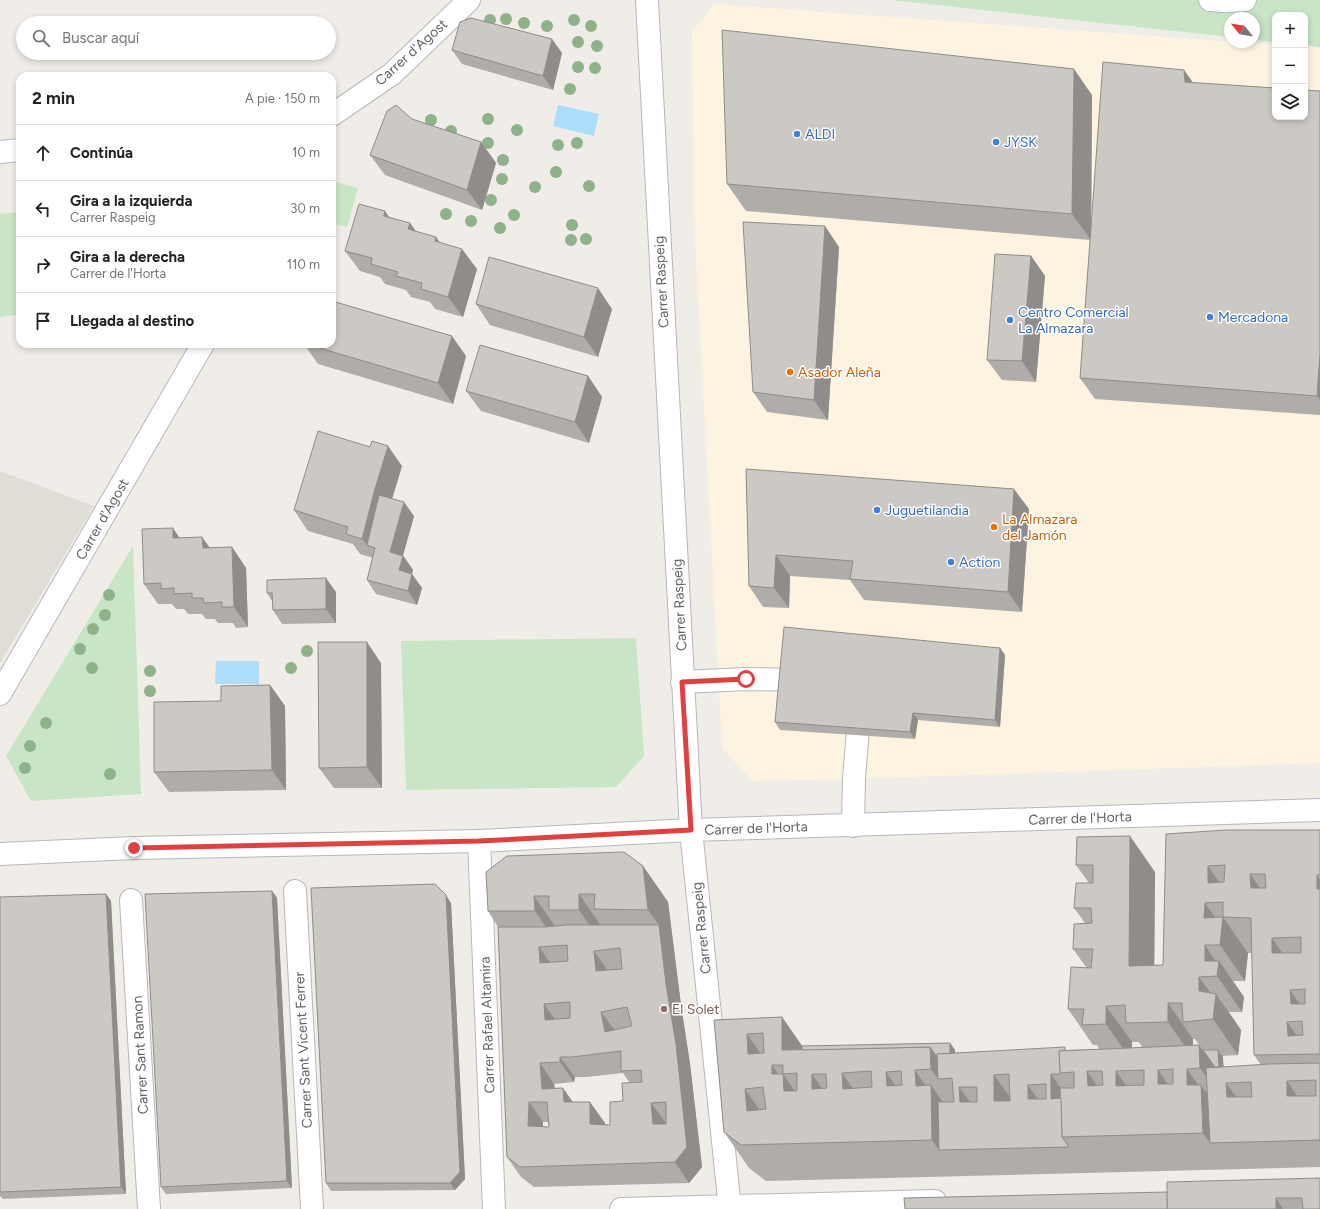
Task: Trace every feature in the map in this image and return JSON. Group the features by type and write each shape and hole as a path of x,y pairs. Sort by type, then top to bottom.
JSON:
{"street":[{"name":"Carrer d'Agost","path":"336,112 392,74 468,0"},
{"name":"Carrer Raspeig","path":"647,0 691,830 729,1207"},
{"path":"1210,0 1245,0"},
{"path":"0,152 16,150"},
{"name":"Carrer d'Agost","path":"0,694 201,348"},
{"path":"682,682 746,679 831,680"},
{"path":"853,826 854,779 861,688"},
{"name":"Carrer de l'Horta","path":"0,854 134,848 479,841 691,830 1320,810"},
{"name":"Carrer Rafael Altamira","path":"479,841 494,1209"},
{"name":"Carrer Sant Vicent Ferrer","path":"295,892 312,1209"},
{"name":"Carrer Sant Ramon","path":"131,900 149,1209"},
{"path":"621,1209 953,1201"}],"shaded area":[{"name":"Centro Comercial La Almazara","path":"715,4 1224,41 1224,48 1260,48 1260,44 1272,45 1272,120 1308,120 1308,47 1320,48 1320,763 854,779 752,781 722,748 694,219 692,31"},
{"path":"0,471 94,506 0,663"}],"green space":[{"path":"891,0 1320,0 1320,47 1308,45 1308,12 1272,12 1272,42 1260,41 1260,12 1224,12 1224,36"},
{"path":"336,182 358,188 347,227 336,224"},
{"path":"16,212 16,315 0,317 0,214"},
{"path":"133,546 141,794 31,801 6,756"},
{"path":"636,638 644,756 616,787 406,790 401,641"}],"water":[{"path":"558,105 599,114 594,136 553,126"},
{"path":"216,661 259,661 259,684 215,684"}],"building":[{"path":"471,18 552,39 543,76 452,50 460,22"},
{"path":"722,30 1074,69 1072,214 727,184"},
{"name":"Mercadona","path":"1103,62 1184,70 1185,82 1272,88 1272,120 1308,120 1308,90 1320,91 1320,353 1317,396 1080,378"},
{"path":"396,105 412,119 481,142 467,190 370,155 387,111"},
{"path":"359,204 385,211 384,216 410,223 408,229 436,237 435,241 462,249 448,297 421,289 422,283 396,276 398,272 371,264 372,258 345,251"},
{"path":"743,222 825,226 814,400 753,392"},
{"path":"995,254 1031,256 1022,361 987,360"},
{"path":"489,257 598,288 584,337 476,304"},
{"path":"336,302 452,336 438,383 320,348 336,348"},
{"path":"480,345 588,376 575,422 466,391"},
{"path":"318,431 370,447 372,441 388,446 362,539 346,534 348,527 294,510"},
{"path":"746,469 1014,489 1008,592 850,579 853,561 776,555 774,588 749,586"},
{"path":"379,495 404,502 390,552 403,556 399,570 412,574 408,591 367,580 375,548 367,545"},
{"path":"173,528 173,538 202,537 203,548 232,547 234,607 222,607 222,602 204,603 203,598 192,598 192,593 174,594 174,588 161,589 161,583 144,584 142,529"},
{"path":"326,578 326,609 273,610 272,593 267,593 267,580"},
{"path":"784,627 1000,648 995,720 913,713 910,732 775,722"},
{"path":"318,642 367,642 367,767 319,768"},
{"path":"270,685 272,770 154,772 154,702 221,701 221,686"},
{"path":"1226,830 1320,830 1320,875 1317,875 1317,889 1320,889 1320,1054 1254,1055 1251,918 1223,917 1220,945 1205,945 1205,961 1219,961 1217,976 1199,977 1199,991 1216,994 1213,1019 1183,1022 1182,1003 1168,1003 1168,1022 1126,1023 1125,1005 1106,1006 1106,1024 1082,1025 1084,1009 1068,1009 1071,967 1091,968 1093,949 1073,949 1074,924 1092,923 1091,908 1074,908 1076,883 1093,883 1093,865 1076,865 1077,837 1130,836 1129,966 1163,965 1166,834","holes":["1225,865 1224,882 1208,883 1208,866","1250,874 1265,874 1266,888 1251,888","1223,902 1223,917 1204,918 1205,903","1301,937 1301,953 1272,953 1272,938","1305,989 1305,1004 1291,1004 1290,990","1302,1021 1303,1035 1288,1036 1287,1022"]},
{"path":"624,852 643,866 648,910 594,909 595,894 579,894 579,910 549,910 549,896 534,896 535,911 488,911 486,872 507,856"},
{"path":"435,884 446,895 460,1172 450,1183 326,1183 311,888"},
{"path":"272,891 287,1181 161,1187 145,894"},
{"path":"106,894 121,1187 0,1192 0,897"},
{"path":"566,925 659,925 666,984 676,1044 687,1147 675,1162 520,1167 507,1157 498,927 545,927","holes":["567,945 568,961 540,963 539,947","620,948 622,969 596,971 594,951","570,1002 570,1018 545,1020 544,1004","627,1007 632,1026 605,1032 601,1012","621,1051 621,1071 641,1070 642,1082 622,1083 623,1101 610,1102 610,1125 590,1124 590,1102 564,1102 563,1088 542,1089 540,1063 560,1062 560,1057","529,1102 547,1102 549,1127 528,1126","666,1102 666,1124 653,1124 651,1103"]},
{"path":"782,1017 782,1050 930,1047 931,1069 915,1070 916,1086 931,1085 932,1140 741,1145 724,1132 714,1020","holes":["763,1033 764,1053 748,1054 747,1034","772,1065 783,1065 783,1074 772,1074","871,1071 872,1087 843,1089 842,1073","901,1071 902,1085 887,1086 886,1072","797,1073 797,1091 784,1091 783,1074","812,1074 826,1074 827,1088 812,1089","763,1087 766,1109 747,1111 745,1089"]},
{"path":"950,1043 950,1054 937,1054 937,1057 930,1047 802,1050 802,1046"},
{"path":"1199,1045 1200,1068 1187,1069 1187,1085 1201,1085 1203,1133 1062,1137 1060,1088 1074,1088 1074,1072 1060,1073 1059,1051","holes":["1173,1069 1173,1084 1158,1084 1158,1070","1144,1070 1144,1085 1116,1086 1116,1071","1087,1071 1102,1071 1103,1085 1088,1086"]},
{"path":"1065,1047 1065,1050 1059,1051 1061,1074 1051,1074 1051,1099 1061,1098 1062,1137 1069,1147 939,1150 938,1102 954,1102 952,1078 938,1079 937,1054","holes":["1009,1074 1010,1101 994,1101 994,1075","1046,1084 1046,1099 1028,1099 1028,1085","959,1087 977,1087 977,1102 960,1102"]},
{"path":"1203,1050 1218,1050 1219,1067 1215,1067"},
{"path":"1320,1063 1320,1140 1210,1143 1206,1068 1269,1064","holes":["1316,1080 1316,1096 1287,1096 1287,1081","1251,1082 1252,1097 1227,1097 1226,1083"]},
{"path":"1320,1178 1320,1209 1303,1209 1302,1198 1276,1198 1276,1209 1167,1209 1167,1182"},
{"path":"1167,1192 1167,1209 905,1209 904,1198"}],"place":[{"name":"ALDI","path":"797,134"},
{"name":"JYSK","path":"996,142"},
{"name":"Mercadona","path":"1210,317"},
{"name":"Centro Comercial La Almazara","path":"1010,320"},
{"name":"Asador Aleña","path":"790,372"},
{"name":"Juguetilandia","path":"877,510"},
{"name":"La Almazara del Jamón","path":"994,527"},
{"name":"Action","path":"951,562"},
{"name":"El Solet","path":"664,1009"}],"route":[{"path":"134,848 479,841 691,830 682,682 746,679"}]}
